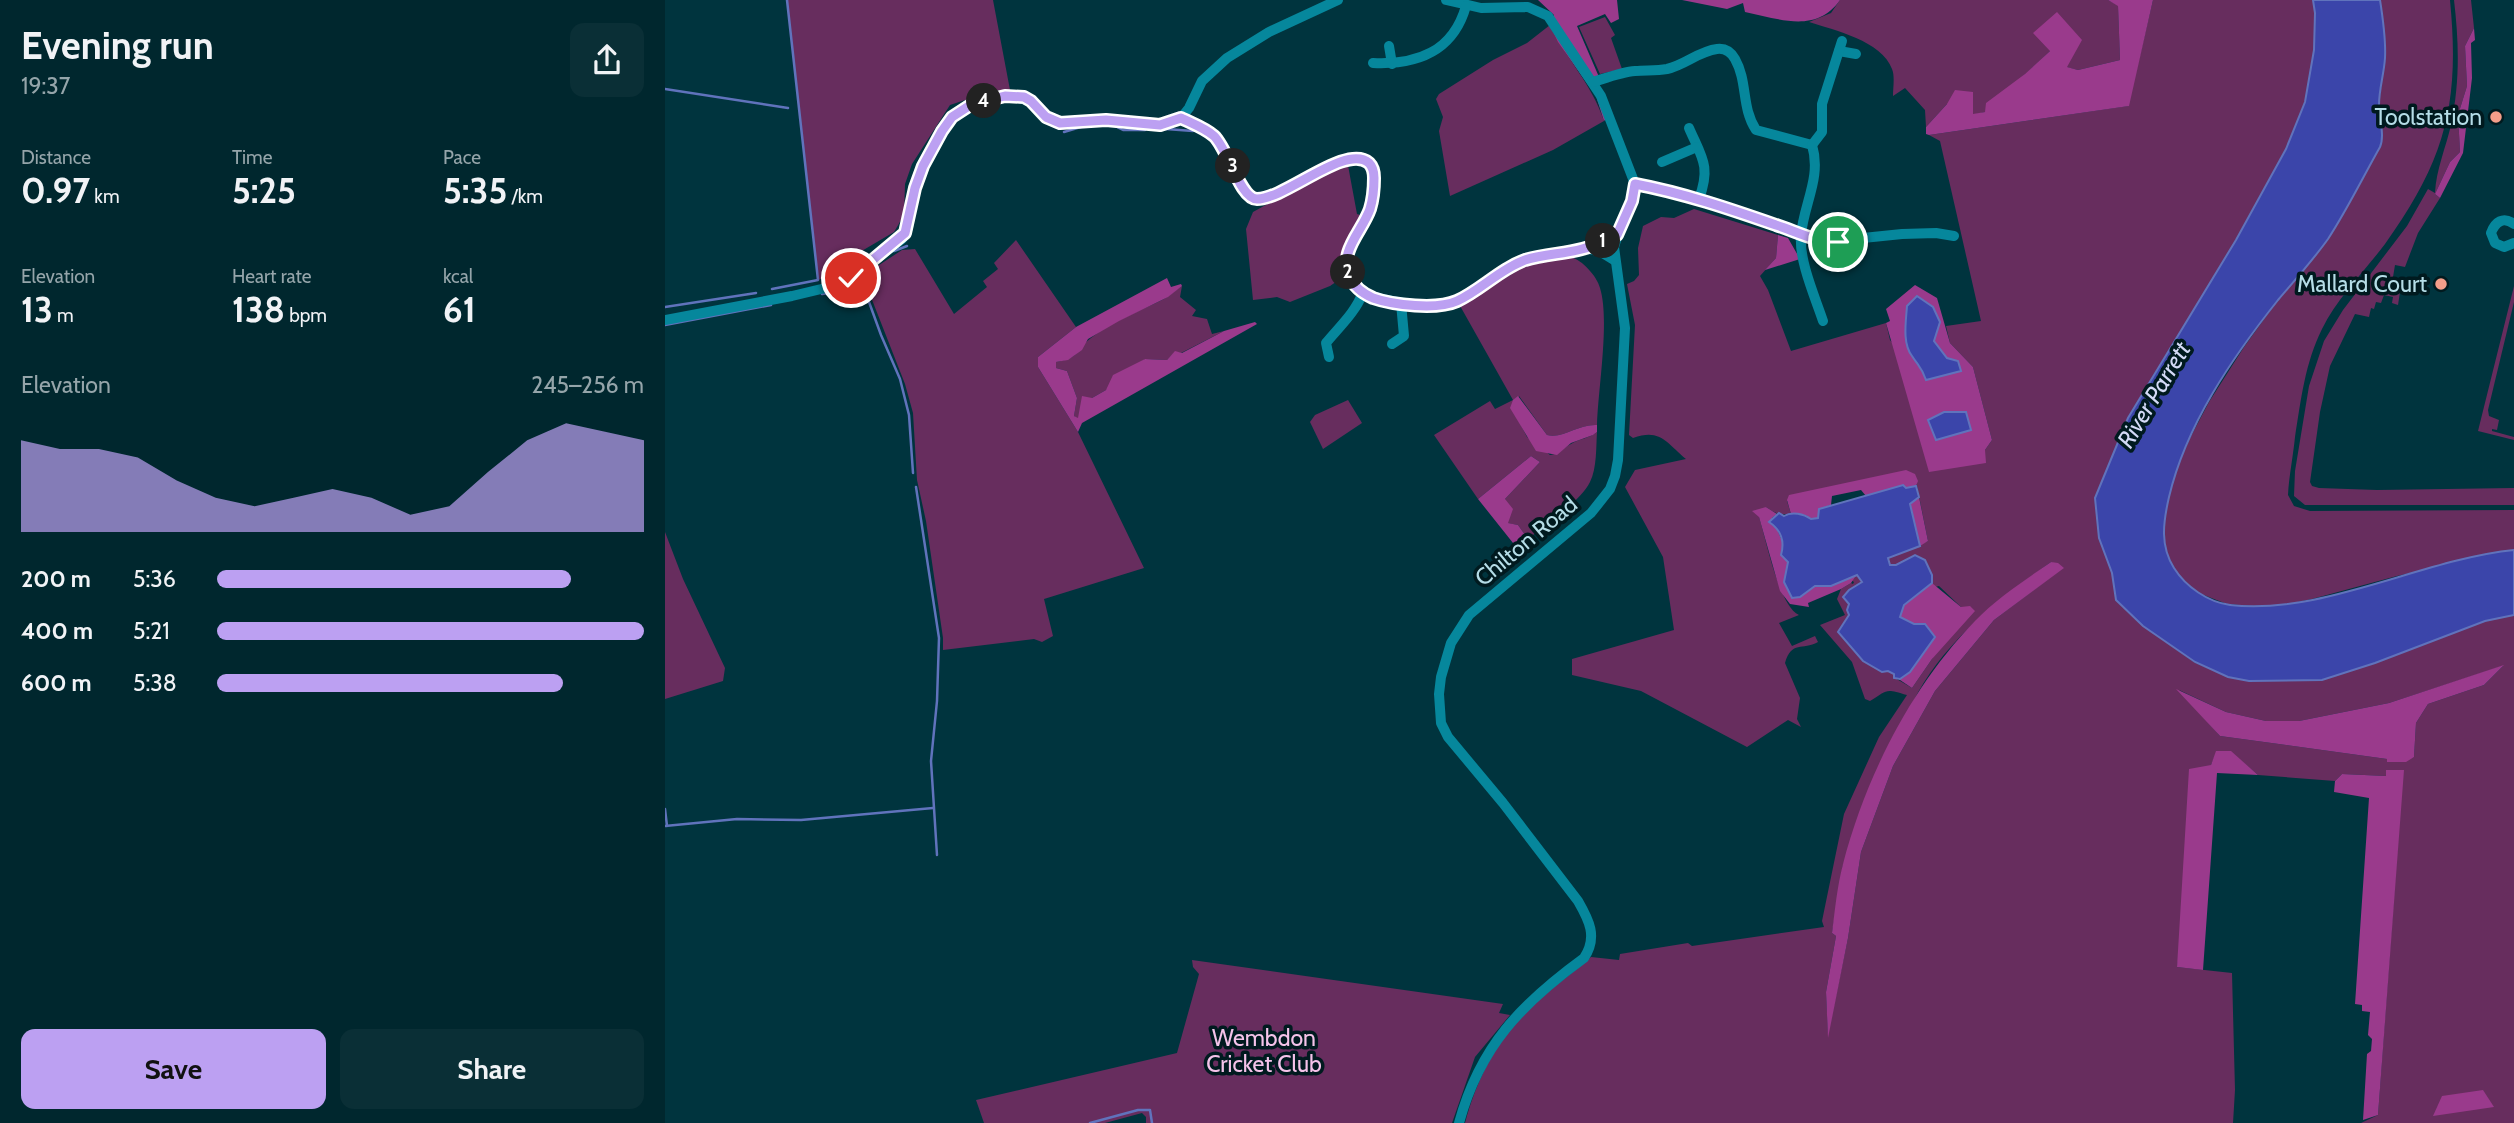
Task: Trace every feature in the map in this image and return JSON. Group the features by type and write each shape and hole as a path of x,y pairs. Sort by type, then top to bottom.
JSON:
{"street":[{"path":"665,320 792,296 838,285 851,278 905,233 923,166 952,117 972,104 1005,96 1024,97 1046,117 1060,123 1106,120 1160,125 1181,118 1189,108 1202,80 1227,58 1269,32 1338,0"},
{"path":"1446,0 1481,8 1501,4 1528,7 1548,16 1593,82 1609,115 1635,184 1699,199 1824,242 1902,234 1936,233 1954,236"},
{"path":"1373,63 1392,64 1418,58 1440,47 1459,25 1466,6"},
{"path":"1389,46 1392,64"},
{"path":"1812,145 1822,132 1822,104 1841,46 1856,54"},
{"path":"1593,82 1633,71 1670,68 1720,48 1726,50 1735,60 1744,85 1745,108 1756,130 1812,145"},
{"path":"1181,118 1213,136 1230,160 1244,193 1251,198 1278,194 1347,160 1361,159 1371,165 1374,185 1370,208 1352,241 1346,262 1353,282 1373,298 1401,303 1445,305 1457,301 1521,262 1586,248 1617,235"},
{"path":"1689,128 1706,168 1705,183 1699,199"},
{"path":"1812,145 1816,158 1815,174 1801,236 1804,259 1823,321"},
{"path":"1662,162 1697,147"},
{"name":"Chilton Road","path":"1459,1123 1474,1078 1489,1049 1517,1015 1584,958 1592,940 1588,918 1578,901 1503,803 1448,737 1441,723 1441,677 1451,643 1469,615 1591,513 1604,499 1613,482 1618,460 1625,328 1614,260 1617,235 1632,201 1635,184"},
{"path":"2514,224 2509,220 2501,220 2494,225 2491,233 2495,243 2504,247 2514,243"},
{"path":"1586,248 1601,252 1614,260"},
{"path":"1329,357 1326,343 1349,317 1363,292"},
{"path":"1392,344 1403,336 1401,303"}],"green space":[{"path":"787,0 993,0 1010,90 992,91 950,105 912,164 905,184 904,215 894,232 860,252 844,270 818,280"},
{"path":"1840,0 2108,0 2118,5 2120,60 2078,70 2066,67 2050,51 1985,112 1973,115 1947,104 1926,127 1925,110 1905,88 1893,96 1894,79 1887,59 1856,38 1809,22 1831,13"},
{"path":"2153,0 2313,0 2314,50 2305,102 2286,149 2236,240 2128,419 2099,538 2112,573 2116,599 2143,626 2194,662 2228,677 2249,681 2322,680 2485,621 2514,615 2514,1123 2361,1123 2378,1115 2403,771 2386,776 2342,774 2335,781 2258,775 2231,752 2217,751 2211,765 2177,967 2232,973 2235,1090 2233,1123 1465,1123 1482,1075 1508,1031 1539,999 1591,957 1619,960 1620,954 1688,943 1692,946 1824,927 1822,921 1844,814 1879,737 1907,695 1890,691 1870,701 1865,699 1852,662 1820,625 1845,615 1837,599 1841,589 1853,584 1851,580 1857,574 1863,582 1849,590 1849,615 1838,632 1882,672 1894,674 1895,678 1912,688 1932,659 1961,607 1939,586 1935,587 1932,575 1915,555 1890,566 1888,558 1928,541 1916,481 1787,501 1791,514 1778,514 1766,507 1759,517 1779,586 1785,599 1799,615 1779,623 1792,646 1815,636 1818,642 1794,649 1785,663 1800,698 1797,719 1801,727 1788,720 1747,747 1641,691 1572,675 1572,659 1674,630 1663,557 1625,487 1635,470 1686,459 1662,438 1642,435 1633,438 1629,435 1635,325 1627,284 1639,275 1638,248 1643,226 1661,217 1674,218 1694,209 1778,235 1776,258 1760,276 1791,351 1886,323 1890,340 1985,450 1992,440 1973,367 1950,343 1946,326 1981,321 1940,141 1929,135 2128,106","holes":["2051,562 2063,568 1994,620 1935,691 1893,766 1861,852 1848,938 1828,1034 1826,992 1836,936 1832,933 1843,865 1913,702 1925,680 1956,641 2011,591","2503,666 2484,685 2428,704 2416,723 2414,757 2387,762 2387,759 2220,736 2179,690 2226,712 2266,721 2299,721 2389,703"]},
{"path":"2380,0 2450,0 2453,70 2450,100 2435,157 2406,213 2335,307 2316,342 2302,396 2288,495 2294,506 2310,511 2514,510 2514,550 2283,605 2227,604 2201,594 2182,580 2168,558 2163,533 2175,472 2209,402 2275,304 2329,238 2382,144 2379,104 2385,57"},
{"path":"2454,0 2471,0 2474,28 2465,46 2467,86 2458,115 2460,152 2450,162 2435,194 2440,198 2418,233 2405,267 2395,265 2393,277 2402,279 2398,305 2392,303 2393,297 2384,295 2381,303 2376,302 2374,309 2371,308 2369,317 2355,314 2330,366 2310,482 2312,486 2319,488 2377,490 2514,488 2514,505 2305,505 2294,496 2295,471 2309,386 2324,341 2343,310 2407,226 2428,189 2435,193 2456,93 2458,47"},
{"path":"1605,17 1615,35 1611,38 1622,69 1600,74 1579,27"},
{"path":"1550,25 1593,95 1604,121 1553,150 1450,196 1439,131 1443,117 1436,99 1439,94 1493,60 1527,43"},
{"path":"1347,160 1357,214 1364,216 1351,230 1340,265 1347,267 1349,273 1330,286 1290,302 1277,297 1253,300 1246,229 1253,212"},
{"path":"1016,240 1076,327 1038,357 1038,367 1078,432 1144,568 1044,599 1053,636 1042,642 1034,639 943,650 926,521 917,480 913,413 905,384 867,287 870,271 902,250 915,249 954,314 987,287 983,281 998,269 994,263"},
{"path":"1571,257 1580,261 1592,274 1598,283 1603,302 1604,336 1597,425 1559,435 1547,435 1519,396 1515,414 1527,437 1550,455 1597,432 1595,464 1590,482 1579,497 1528,539 1518,525 1507,523 1505,499 1540,462 1531,456 1478,499 1434,435 1490,401 1495,409 1513,400 1459,304 1525,266"},
{"path":"1182,286 1180,297 1196,310 1192,316 1207,319 1212,334 1224,331 1181,353 1175,352 1167,360 1145,359 1092,398 1078,419 1074,416 1077,398 1067,371 1056,368 1056,362 1074,356 1099,332 1164,299"},
{"path":"2514,286 2514,302 2488,410 2489,416 2499,420 2497,430 2492,431 2514,437 2514,440 2478,431"},
{"path":"1348,400 1362,423 1323,449 1310,422 1315,415"},
{"path":"665,532 683,579 725,668 723,681 665,699"},
{"name":"Wembdon Cricket Club","path":"1192,960 1503,1004 1499,1013 1510,1015 1475,1057 1452,1123 1146,1123 1146,1117 1142,1113 1105,1123 984,1123 976,1100 1177,1053 1199,974 1193,967"}],"shaded area":[{"path":"1538,0 1617,0 1619,19 1611,23 1605,14 1577,26 1599,77 1592,80 1609,115 1604,121 1596,96 1558,42 1550,25 1554,15"},
{"path":"1682,0 1840,0 1820,17 1797,21 1745,12 1743,3 1727,9"},
{"path":"2108,0 2153,0 2129,106 1926,134 1926,127 1947,104 1955,90 1973,92 1973,114 1985,112 1986,103 2050,51 2033,33 2057,12 2082,40 2067,67 2078,70 2120,60 2118,6"},
{"path":"2474,28 2475,40 2471,43 2472,78 2463,153 2440,198 2435,194 2450,162 2460,152 2458,115 2467,86 2465,46"},
{"path":"1778,235 1788,238 1800,259 1765,270 1776,258"},
{"path":"1167,278 1171,287 1182,286 1168,297 1088,339 1082,350 1068,360 1056,362 1056,368 1067,371 1077,398 1074,416 1078,418 1082,396 1092,398 1106,390 1113,375 1145,359 1167,360 1175,351 1182,353 1224,331 1255,322 1257,324 1082,423 1078,432 1038,367 1038,357 1076,327"},
{"path":"1915,285 1937,298 1950,343 1973,367 1992,440 1985,450 1986,463 1929,472 1886,323 1890,321 1886,309","holes":["1933,341 1947,358 1926,380 1921,365"]},
{"path":"1518,396 1547,435 1559,435 1590,425 1597,425 1597,432 1571,443 1557,455 1536,451 1510,408"},
{"path":"1531,456 1540,462 1505,499 1513,509 1508,523 1518,525 1528,539 1517,548 1478,499"},
{"path":"1906,470 1915,474 1918,481 1916,486 1906,488 1903,485 1866,496 1861,490 1832,496 1831,505 1819,509 1818,518 1791,514 1787,500 1789,495"},
{"path":"1919,497 1928,541 1920,546 1910,503"},
{"path":"1766,507 1777,514 1772,518 1784,545 1781,555 1788,562 1784,582 1800,597 1815,586 1831,586 1857,574 1851,583 1808,603 1809,607 1790,604 1780,591 1759,517 1752,511"},
{"path":"2051,562 2064,568 1994,620 1935,691 1893,766 1861,852 1848,938 1828,1038 1826,992 1836,936 1832,933 1839,881 1864,798 1878,766 1911,704 1952,647 1992,605"},
{"path":"1932,583 1961,607 1970,606 1975,611 1932,659 1912,688 1897,678 1900,679 1914,624 1900,617 1904,605"},
{"path":"2504,665 2484,685 2428,704 2416,723 2414,757 2406,762 2387,762 2387,759 2220,736 2176,689 2226,712 2266,721 2299,721 2389,703"},
{"path":"2216,751 2231,751 2258,775 2217,773 2203,970 2177,967 2189,769 2211,765"},
{"path":"2386,770 2404,770 2378,1115 2363,1120 2367,1054 2371,1051 2372,1039 2368,1035 2370,1012 2362,1011 2362,1005 2355,1004 2369,798 2334,792 2335,781 2342,774 2386,776"},
{"path":"2483,1090 2494,1107 2433,1116 2442,1096"}],"water":[{"name":"River Parrett","path":"2313,0 2380,0 2385,51 2379,99 2382,132 2380,147 2328,239 2244,345 2199,418 2177,470 2169,497 2164,525 2166,551 2179,575 2206,597 2230,605 2264,606 2335,595 2479,555 2514,550 2514,615 2485,621 2322,680 2249,681 2228,677 2195,662 2143,626 2116,600 2112,573 2099,538 2095,498 2128,418 2236,240 2286,149 2305,102 2314,50"},
{"path":"1917,296 1933,307 1940,322 1934,341 1947,358 1958,361 1961,371 1926,380 1909,351 1906,338 1907,306"},
{"path":"1944,412 1966,412 1971,430 1936,440 1928,420"},
{"path":"1903,485 1906,488 1916,486 1919,497 1910,504 1920,546 1888,558 1890,565 1896,565 1915,555 1925,560 1932,575 1932,583 1904,605 1900,617 1914,624 1925,624 1935,637 1910,672 1900,679 1863,661 1838,632 1849,615 1849,604 1843,597 1862,582 1857,575 1831,586 1815,586 1800,597 1792,598 1784,582 1788,562 1781,555 1781,536 1769,522 1779,513 1784,516 1794,513 1811,519 1818,518 1819,509"}],"waterway":[{"path":"772,289 818,280 787,0"},
{"path":"665,89 788,108"},
{"path":"1064,132 1084,126"},
{"path":"1115,126 1123,130 1145,130"},
{"path":"1166,129 1193,131"},
{"path":"894,251 907,246"},
{"path":"822,294 865,291 900,379 909,415 913,473"},
{"path":"665,307 756,293"},
{"path":"665,325 771,305"},
{"path":"916,487 939,638 931,761 937,855"},
{"path":"665,826 737,819 801,820 933,808"},
{"path":"665,809 667,826"},
{"path":"1090,1123 1138,1110 1150,1110 1152,1123"}],"place":[{"name":"Toolstation","path":"2496,117"},
{"name":"Mallard Court","path":"2441,284"}],"route":[{"path":"851,278 902,239 908,228 915,188 923,166 952,117 972,104 1005,96 1024,97 1046,117 1060,123 1106,120 1160,125 1181,118 1213,136 1230,160 1244,193 1251,198 1266,198 1278,194 1336,164 1361,159 1371,165 1374,172 1373,194 1364,222 1348,251 1347,268 1358,289 1373,298 1401,303 1445,305 1457,301 1521,262 1579,250 1617,235 1632,201 1635,184 1699,199 1801,236 1824,242 1838,242"}]}
